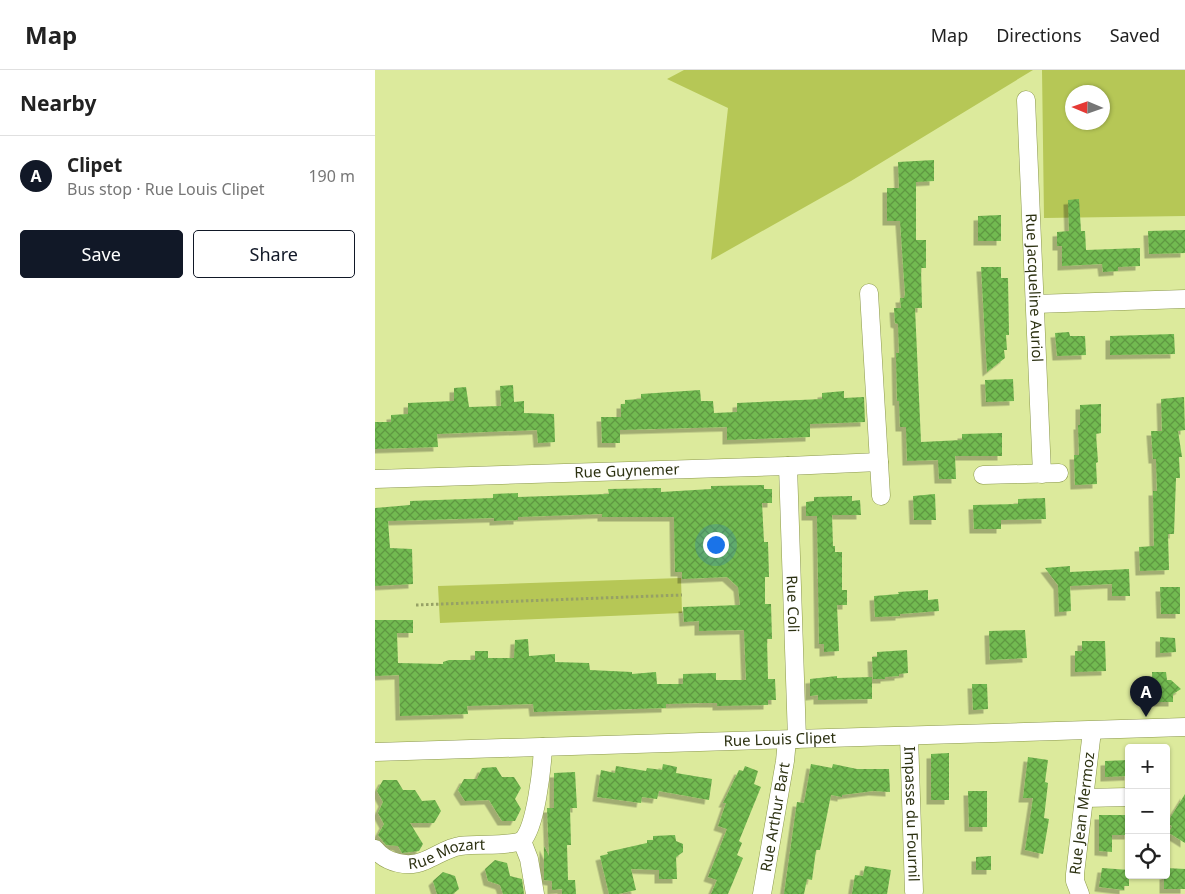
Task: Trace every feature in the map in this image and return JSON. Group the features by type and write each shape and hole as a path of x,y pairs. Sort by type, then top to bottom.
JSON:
{"street":[{"name":"Rue Jacqueline Auriol","path":"983,476 1051,474 1035,304 1026,100"},
{"path":"869,293 881,496"},
{"path":"1035,304 1185,298"},
{"name":"Rue Guynemer","path":"375,479 879,462"},
{"name":"Rue Coli","path":"788,466 792,740"},
{"name":"Rue Louis Clipet","path":"375,752 1185,727"},
{"name":"Rue Jean Mermoz","path":"1080,894 1075,874 1092,731"},
{"name":"Impasse du Fournil","path":"909,736 914,891"},
{"name":"Rue Arthur Bart","path":"762,894 785,761 792,740"},
{"path":"535,894 529,859 522,841 529,830 541,779 543,747"},
{"path":"1084,798 1125,796"},
{"name":"Rue Mozart","path":"375,849 391,861 409,864 426,861 452,848 471,845 509,844 522,841"}],"path":[{"path":"416,605 682,595"}],"green space":[{"path":"684,70 1033,70 851,181 711,260 728,108 667,79"},
{"path":"1042,70 1185,70 1185,216 1044,218"},
{"path":"681,578 682,613 440,623 438,586"}],"building":[{"path":"934,160 934,181 916,182 916,240 926,240 926,268 921,268 922,308 915,308 921,442 962,440 962,434 1002,433 1002,456 955,456 956,479 939,479 938,460 907,461 906,427 900,427 899,401 897,401 896,353 899,353 898,324 895,323 894,308 901,308 900,298 904,298 905,294 900,221 887,221 887,188 899,188 898,162"},
{"path":"1079,199 1081,231 1085,231 1086,250 1140,248 1140,266 1118,267 1118,271 1103,272 1102,264 1062,266 1062,246 1057,246 1057,232 1069,231 1068,200"},
{"path":"1001,215 1001,241 978,241 978,216"},
{"path":"1185,230 1185,253 1149,254 1148,231"},
{"path":"981,267 1001,267 1001,278 1008,278 1009,335 1006,335 1007,350 1004,350 1005,358 987,372"},
{"path":"1069,332 1070,336 1085,336 1086,355 1057,356 1055,333"},
{"path":"1174,334 1175,354 1110,355 1110,336"},
{"path":"1013,379 1014,401 986,402 985,380"},
{"path":"513,385 514,402 524,401 524,413 554,414 555,442 538,443 537,430 437,434 438,447 375,449 375,422 391,422 391,415 408,414 408,403 454,401 454,388 466,387 469,407 501,406 500,386"},
{"path":"700,390 701,401 713,401 714,413 737,412 737,403 822,399 822,393 844,391 844,398 864,397 865,422 810,424 810,437 727,440 727,427 620,430 620,443 602,443 601,417 621,417 621,404 625,404 625,400 641,399 641,394"},
{"path":"1184,397 1185,430 1178,431 1182,457 1179,457 1180,478 1176,478 1174,534 1168,534 1169,570 1140,571 1139,547 1154,546 1153,491 1157,491 1156,459 1153,459 1151,431 1162,431 1161,399"},
{"path":"1101,404 1101,433 1096,434 1097,484 1075,485 1074,455 1079,455 1078,425 1080,425 1080,405"},
{"path":"764,485 764,489 772,489 772,503 762,503 764,542 768,542 769,577 765,577 765,604 771,604 772,639 767,639 768,679 775,679 776,700 768,700 768,705 666,704 666,708 534,712 533,704 467,706 468,714 400,716 399,675 375,676 375,620 413,620 413,633 397,633 398,663 443,664 443,662 449,660 475,660 475,651 488,651 488,658 514,658 515,640 528,639 529,656 555,654 555,662 589,663 590,670 632,672 632,674 656,672 657,684 683,684 683,674 716,673 716,680 746,680 744,630 699,631 699,621 684,622 683,607 740,605 738,587 727,577 682,579 682,572 675,572 674,517 602,517 602,514 518,517 518,520 494,521 494,518 388,521 390,548 412,549 413,584 375,586 375,508 410,505 410,501 493,498 493,494 518,493 518,497 609,494 608,489 661,488 661,492 711,489 711,486"},
{"path":"935,494 936,520 914,520 913,496"},
{"path":"852,496 852,501 860,500 861,515 832,515 833,546 835,546 835,552 842,552 842,590 847,590 847,605 837,605 839,651 824,652 824,644 819,644 817,516 806,516 806,502 814,501 814,497"},
{"path":"1045,498 1046,519 1001,520 1001,529 974,529 973,505 1018,504 1018,499"},
{"path":"1070,566 1070,572 1129,569 1130,596 1112,596 1112,584 1070,586 1071,611 1059,612 1058,585 1045,568"},
{"path":"1160,587 1180,587 1180,614 1161,614"},
{"path":"928,590 928,600 938,599 939,611 875,617 874,596"},
{"path":"1025,630 1027,658 990,660 989,631"},
{"path":"1160,637 1175,638 1176,652 1160,653"},
{"path":"1082,641 1105,641 1106,671 1075,672 1075,651 1082,651"},
{"path":"907,650 908,673 885,677 885,679 873,679 872,657 877,657 877,652"},
{"path":"1152,672 1166,672 1167,680 1171,680 1181,689 1173,694 1173,702 1153,702"},
{"path":"837,676 837,678 872,677 872,699 818,700 818,695 810,696 810,679"},
{"path":"972,684 987,684 988,709 973,710"},
{"path":"949,753 949,800 931,800 931,754"},
{"path":"1028,757 1048,760 1045,782 1048,783 1044,818 1049,819 1043,854 1025,850 1033,798 1023,798"},
{"path":"1125,760 1125,776 1105,777 1105,761"},
{"path":"663,764 677,767 676,773 712,779 709,800 659,791 657,799 642,797 641,803 597,797 601,770 615,773 616,766 646,771 647,768 662,770"},
{"path":"811,764 832,768 833,764 857,769 889,769 890,792 873,791 842,795 842,797 831,795 820,850 816,850 812,880 807,879 804,894 784,894 797,802 804,803"},
{"path":"745,766 758,771 754,784 761,787 739,841 742,843 737,855 743,858 728,894 711,894 717,880 708,877 727,829 718,826 726,803 723,803 739,770 743,771"},
{"path":"496,767 502,777 514,777 521,788 515,799 521,809 515,821 502,821 489,800 465,801 458,790 464,779 477,779 482,768"},
{"path":"575,772 577,808 570,808 571,845 567,845 568,880 575,880 576,894 562,894 562,889 552,890 552,881 544,880 544,846 549,856 547,808 554,808 554,773"},
{"path":"383,780 397,780 403,790 415,790 422,801 435,800 441,811 434,823 410,823 423,844 419,851 402,853 398,846 386,845 378,835 384,824 378,813 383,802 377,791"},
{"path":"968,791 987,791 987,827 969,827"},
{"path":"1185,794 1185,843 1170,834 1172,826 1170,825 1170,818"},
{"path":"1099,815 1125,815 1125,835 1112,835 1112,852 1099,851"},
{"path":"675,835 676,841 683,844 683,852 676,857 677,879 659,879 659,870 631,869 636,890 609,894 600,856 608,854 607,852 647,843 647,840 653,840 653,836"},
{"path":"991,856 991,870 976,870 976,857"},
{"path":"495,860 507,863 510,876 522,879 524,894 503,894 500,885 488,881 485,869"},
{"path":"865,866 891,870 887,894 852,894 855,875 863,876"},
{"path":"1102,868 1125,870 1125,879 1129,879 1129,886 1124,886 1124,890 1099,887"},
{"path":"1170,868 1185,869 1185,889 1164,889 1164,879 1170,879"},
{"path":"443,872 455,876 459,889 453,894 437,894 433,881"}],"place":[{"name":"Clipet","path":"1146,717"}]}
